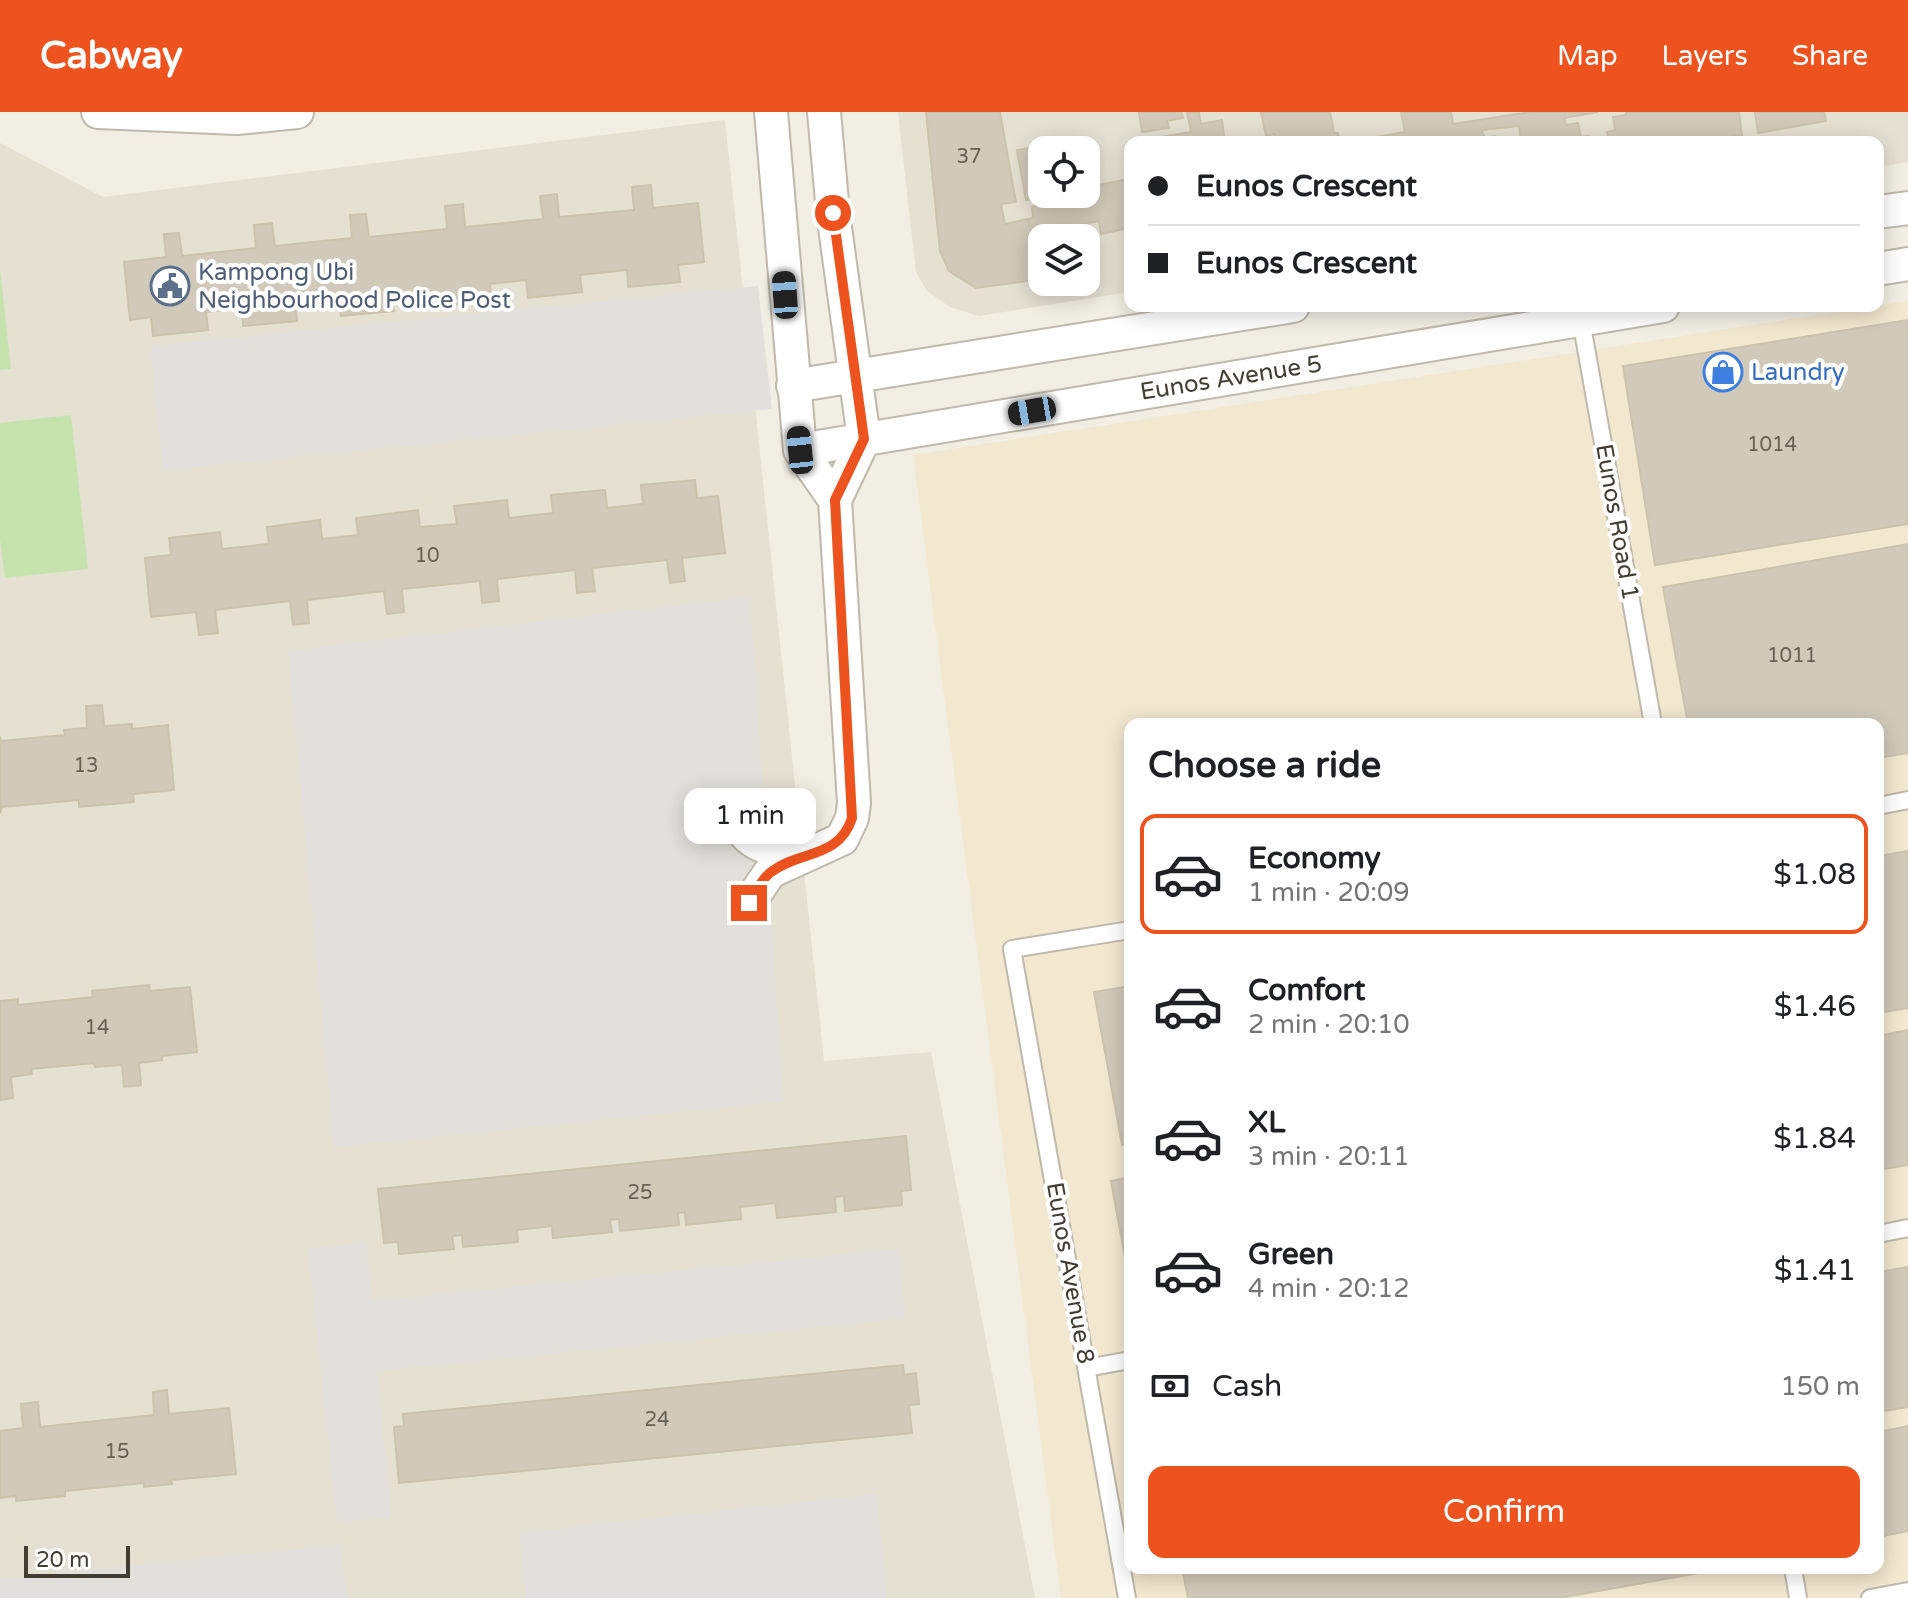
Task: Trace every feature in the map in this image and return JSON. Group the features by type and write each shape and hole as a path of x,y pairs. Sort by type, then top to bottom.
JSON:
{"street":[{"path":"98,112 237,118 297,112"},
{"path":"771,112 800,450 835,500"},
{"path":"749,903 770,872 842,839 848,832 854,803 835,500 864,439 833,213 824,112"},
{"path":"1884,211 1908,208"},
{"path":"1884,268 1908,264"},
{"path":"793,386 1256,312"},
{"name":"Eunos Avenue 5","path":"800,450 1628,312"},
{"path":"741,829 750,842 764,849 823,850"}],"lane":[{"name":"Eunos Road 1","path":"1581,320 1652,718"},
{"path":"1884,805 1908,800"},
{"name":"Eunos Avenue 8","path":"1124,931 1012,949 1127,1598"},
{"path":"1884,1233 1908,1228"},
{"path":"1087,1368 1124,1361"},
{"path":"1794,1574 1798,1598"},
{"path":"1870,1598 1908,1591"}],"shaded area":[{"path":"898,112 1908,112 1908,162 1884,166 1884,136 1124,136 1124,293 979,316 950,307 927,291 916,272"},
{"path":"725,120 824,1061 931,1052 1035,1598 0,1598 0,143 103,197"},
{"path":"758,286 772,409 163,470 150,346"},
{"path":"1908,301 1908,1598 1061,1598 913,455 1837,312 1884,312 1884,305"},
{"path":"750,597 783,1101 334,1147 288,651"},
{"path":"366,1243 372,1301 898,1249 906,1318 377,1371 391,1517 337,1522 308,1249"},
{"path":"876,1494 887,1598 526,1598 519,1533"},
{"path":"341,1545 347,1598 0,1598 0,1579"}],"green space":[{"path":"0,269 11,369 0,370"},
{"path":"71,415 88,569 5,578 0,539 0,423"}],"building":[{"path":"926,112 1000,112 1016,202 1001,204 1005,224 1028,219 1028,281 976,288 949,271 940,251"},
{"path":"1139,112 1181,112 1183,118 1167,121 1169,128 1142,132"},
{"path":"1187,112 1199,112 1201,124 1222,120 1224,136 1166,136 1191,132"},
{"path":"1261,112 1330,112 1334,133 1339,136 1274,134 1266,136"},
{"path":"1401,112 1451,112 1453,124 1530,112 1598,112 1564,118 1566,125 1578,123 1581,136 1520,136 1519,126 1482,130 1484,136 1382,136 1405,132"},
{"path":"1626,112 1739,112 1742,135 1608,136 1607,132 1615,130 1613,117 1626,115"},
{"path":"1755,112 1824,112 1826,121 1758,133"},
{"path":"1028,148 1028,200 1017,150"},
{"path":"1124,180 1124,229 1101,234 1099,221 1029,224 1028,219 1033,218 1032,208 1100,208 1100,184"},
{"path":"651,185 653,208 698,203 704,262 678,265 680,282 628,287 627,270 580,275 582,292 528,298 526,280 490,284 492,301 430,307 428,290 392,294 394,311 341,316 339,299 295,303 297,321 243,326 242,308 206,312 208,330 153,336 151,317 130,320 124,262 166,257 164,234 179,233 182,256 256,248 254,225 272,223 275,246 352,238 350,215 366,214 369,237 447,229 445,206 463,204 465,227 543,219 540,196 557,194 559,217 634,210 632,187"},
{"path":"1908,320 1908,524 1655,565 1623,366"},
{"path":"695,480 697,498 718,496 725,553 682,558 685,581 670,583 667,560 592,568 595,591 577,593 575,570 497,579 499,601 482,603 480,581 402,589 404,612 387,614 384,591 307,600 309,623 293,625 290,601 215,610 218,633 199,635 196,612 151,617 145,558 171,555 169,538 220,532 222,549 269,544 267,527 320,520 322,539 358,535 356,518 418,510 420,527 457,524 454,506 507,500 509,518 553,513 551,495 605,490 607,508 643,504 641,485"},
{"path":"1908,544 1908,753 1884,757 1884,718 1687,718 1663,587"},
{"path":"102,705 104,726 132,724 132,729 168,725 174,790 133,794 134,802 79,807 79,800 2,807 0,813 0,736 1,741 65,735 64,730 87,728 86,706"},
{"path":"1908,851 1908,1008 1884,1012 1884,855"},
{"path":"149,985 150,991 190,987 197,1052 162,1056 162,1060 139,1063 141,1085 124,1087 122,1065 95,1067 94,1063 31,1069 32,1074 11,1077 13,1098 0,1100 0,1001 18,999 18,1005 93,997 92,991"},
{"path":"1124,987 1124,1145 1122,1145 1094,992"},
{"path":"1908,1030 1908,1165 1884,1169 1884,1035"},
{"path":"906,1136 911,1190 901,1191 902,1205 845,1211 844,1196 835,1197 836,1212 777,1218 775,1203 740,1207 741,1219 686,1225 685,1212 678,1213 679,1225 620,1231 619,1219 610,1220 612,1232 553,1238 552,1226 517,1230 518,1242 463,1247 462,1235 452,1236 454,1249 399,1254 398,1242 384,1243 378,1189"},
{"path":"1124,1178 1124,1252 1111,1181"},
{"path":"1908,1267 1908,1407 1884,1411 1884,1271"},
{"path":"903,1365 904,1375 916,1373 919,1404 909,1405 912,1433 399,1483 394,1427 404,1426 403,1414"},
{"path":"167,1390 169,1414 229,1408 236,1474 171,1480 172,1484 144,1487 144,1483 65,1491 65,1496 16,1501 16,1496 0,1498 0,1431 23,1428 21,1404 38,1402 40,1427 154,1415 153,1392"},
{"path":"1908,1426 1908,1531 1884,1536 1884,1431"},
{"path":"1183,1574 1693,1574 1559,1598 1188,1598"}],"place":[{"name":"Kampong Ubi Neighbourhood Police Post","path":"170,286"},
{"name":"Laundry","path":"1723,372"}],"route":[{"path":"749,903 770,872 833,846 842,839 848,832 854,803 835,500 864,439 833,213"}]}
